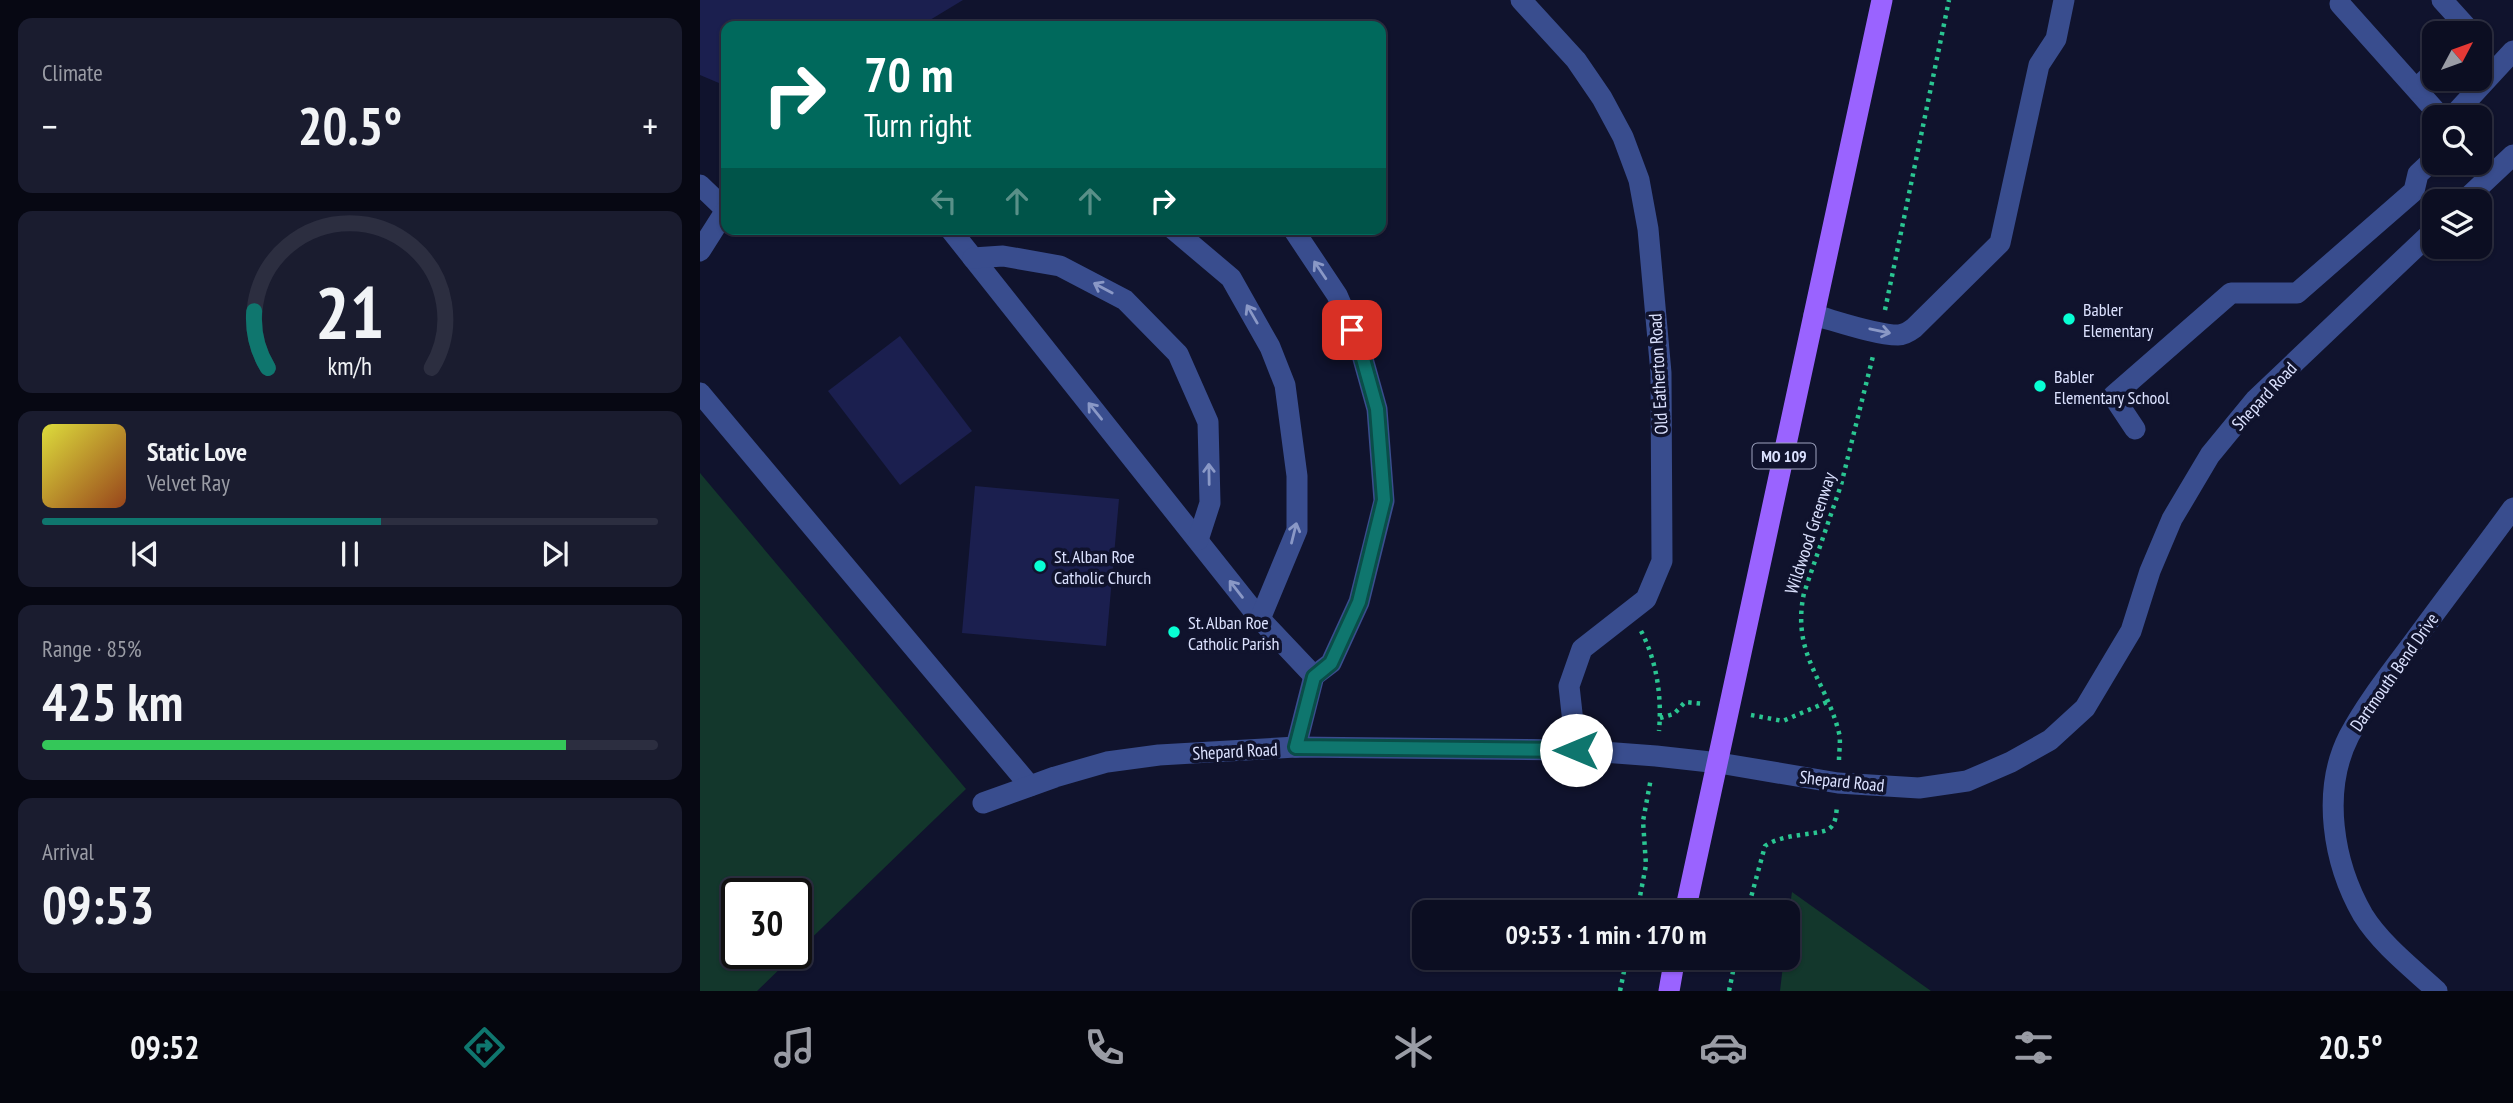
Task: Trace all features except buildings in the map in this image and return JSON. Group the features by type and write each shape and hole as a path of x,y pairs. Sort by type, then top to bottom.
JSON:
{"main road":[{"name":"MO 109","path":"1688,900 1882,0"},
{"path":"1669,991 1673,970"}],"street":[{"name":"Old Eatherton Road","path":"1521,0 1576,60 1602,98 1623,137 1639,180 1648,229 1661,373 1662,561 1646,599 1582,649 1569,686 1576,750"},
{"path":"1814,315 1899,335 1914,328 2000,243 2039,65 2056,39 2064,0"},
{"path":"2442,0 2461,21"},
{"path":"2340,4 2431,105"},
{"path":"2463,105 2513,51"},
{"path":"2417,88 2422,83"},
{"path":"2477,189 2513,155"},
{"path":"2135,429 2113,396 2231,293 2297,293 2414,191 2418,174 2422,170"},
{"path":"700,185 721,205"},
{"path":"700,251 721,218"},
{"path":"955,235 1260,619 1314,677"},
{"path":"1180,235 1231,278 1270,347 1285,385 1297,476 1297,530 1260,619"},
{"path":"1296,747 1314,677 1331,663 1359,602 1384,500 1377,409 1360,348 1337,295 1297,235"},
{"name":"Shepard Road","path":"983,803 1107,762 1159,755 1296,747 1576,750 1656,756 1838,783 1919,788 1967,781 2011,762 2050,740 2085,708 2131,631 2150,570 2172,519 2210,455 2256,399 2422,241"},
{"path":"973,258 1003,256 1060,266 1125,300 1178,354 1208,422 1210,503 1198,540"},
{"path":"700,393 1030,786"},
{"name":"Dartmouth Bend Drive","path":"2437,991 2381,937 2364,915 2342,868 2336,839 2334,796 2341,757 2360,716 2513,508"}],"path":[{"path":"1885,310 1950,0"},
{"name":"Wildwood Greenway","path":"1839,759 1840,735 1807,656 1800,625 1800,610 1841,485 1867,372 1874,354"},
{"path":"1631,612 1646,641 1654,665 1660,718 1658,737"},
{"path":"1660,718 1674,714 1685,702 1697,702"},
{"path":"1771,720 1783,722 1827,702"},
{"path":"1639,900 1646,866 1643,821 1649,788"},
{"path":"1749,900 1765,846 1786,836 1823,832 1834,822 1837,809"},
{"path":"1620,991 1624,970"},
{"path":"1729,991 1733,970"}],"green space":[{"path":"700,473 966,789 812,938 812,878 721,878 721,969 780,969 757,991 700,991"},
{"path":"1792,892 1931,991 1780,991 1782,970 1800,970 1800,900 1791,900"}],"place":[{"name":"Babler Elementary","path":"2069,319"},
{"name":"Babler Elementary School","path":"2040,386"},
{"name":"St. Alban Roe Catholic Church","path":"1040,566"},
{"name":"St. Alban Roe Catholic Parish","path":"1174,632"}],"route":[{"path":"1352,330 1360,348 1377,409 1384,500 1359,602 1331,663 1314,677 1296,747 1576,750"}]}
